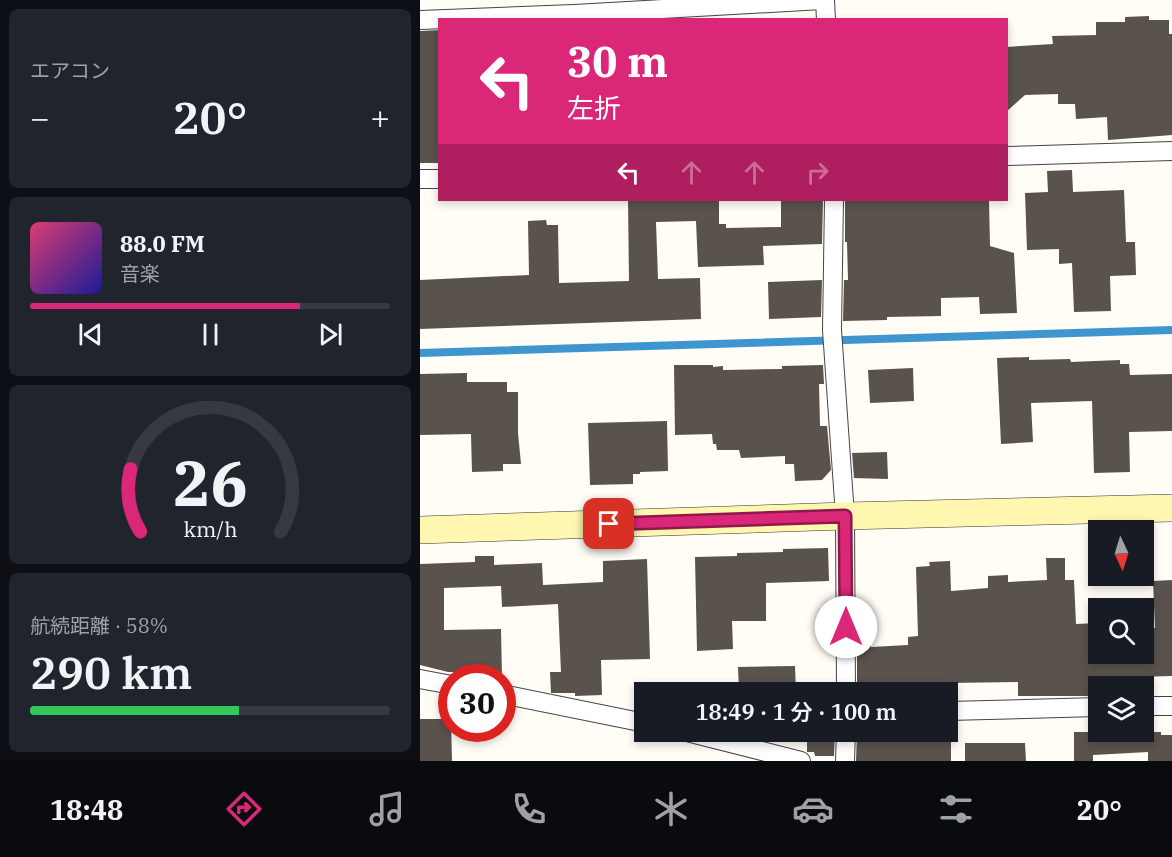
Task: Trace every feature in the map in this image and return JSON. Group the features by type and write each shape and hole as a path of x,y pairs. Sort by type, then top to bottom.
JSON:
{"street":[{"path":"471,18 824,0 826,18"},
{"path":"420,20 438,19"},
{"path":"1008,156 1172,151"},
{"path":"420,179 438,179"},
{"path":"834,201 832,330 845,516 846,682"},
{"path":"420,530 1172,508"},
{"path":"420,679 438,682"},
{"path":"516,697 634,721"},
{"path":"1154,706 1172,706"},
{"path":"958,711 1088,707"},
{"path":"726,742 801,761"},
{"path":"845,761 846,742"}],"building":[{"path":"1149,16 1149,20 1169,20 1169,34 1172,34 1172,135 1108,140 1107,117 1076,119 1075,104 1058,104 1058,94 1025,95 1008,110 1008,47 1053,44 1052,36 1096,35 1096,22 1125,22 1125,17"},
{"path":"438,30 438,163 420,163 420,31"},
{"path":"1072,170 1073,192 1124,190 1126,242 1135,242 1136,275 1110,276 1111,311 1074,312 1072,263 1059,264 1059,249 1027,250 1025,193 1048,192 1047,171"},
{"path":"628,201 719,201 719,224 726,224 726,228 781,227 781,201 823,201 822,244 763,246 764,265 698,267 696,221 656,222 658,279 700,278 701,319 420,329 420,280 529,275 528,221 546,220 547,225 558,225 559,283 629,281"},
{"path":"845,201 989,201 990,246 1014,253 1017,313 980,314 979,297 941,298 941,316 843,321 844,280 848,280 847,242 845,242"},
{"path":"822,280 821,317 769,319 768,282"},
{"path":"1029,357 1029,360 1070,359 1071,362 1120,360 1120,364 1129,364 1130,375 1172,374 1172,431 1129,432 1130,472 1094,473 1092,401 1031,403 1033,442 1001,444 997,358"},
{"path":"674,365 723,366 723,370 782,369 782,366 823,365 824,384 819,384 820,426 827,426 831,470 822,480 795,481 794,464 785,464 785,456 741,458 739,450 717,450 716,444 713,444 712,434 675,435"},
{"path":"913,368 914,401 870,403 868,370"},
{"path":"467,373 467,382 507,382 507,392 518,392 521,464 503,464 503,471 472,472 471,434 420,435 420,374"},
{"path":"667,421 668,471 633,474 633,484 590,485 588,423"},
{"path":"887,452 888,479 854,478 852,453"},
{"path":"828,548 829,581 766,583 766,621 732,621 733,649 697,651 695,557 783,552 783,549"},
{"path":"475,556 494,556 494,565 542,563 543,585 603,582 603,561 647,559 650,659 601,660 602,695 575,696 575,693 551,693 550,672 561,672 558,604 502,607 501,586 444,588 444,630 501,629 502,664 438,664 438,670 420,665 420,564 475,562"},
{"path":"1046,558 1065,558 1065,580 1074,580 1076,624 1088,623 1088,664 1154,664 1154,581 1172,580 1172,676 1088,676 1088,696 1018,696 1018,682 857,682 857,630 870,630 871,647 908,645 908,637 918,636 916,567 930,566 929,562 950,561 951,591 988,588 988,576 1008,575 1008,582 1047,580"},
{"path":"795,666 796,682 739,682 738,667"},
{"path":"420,719 438,719 438,742 452,742 452,761 420,761"},
{"path":"1074,732 1088,732 1088,742 1154,742 1154,732 1161,732 1161,735 1172,735 1172,761 1148,761 1148,752 1093,755 1093,761 1074,761"},
{"path":"807,742 835,742 834,756 815,756 814,752 807,752"},
{"path":"857,742 951,742 951,761 856,761"},
{"path":"965,743 1025,743 1026,761 965,761"}],"waterway":[{"path":"420,353 1172,330"}],"route":[{"path":"609,524 845,516 846,627"}]}
